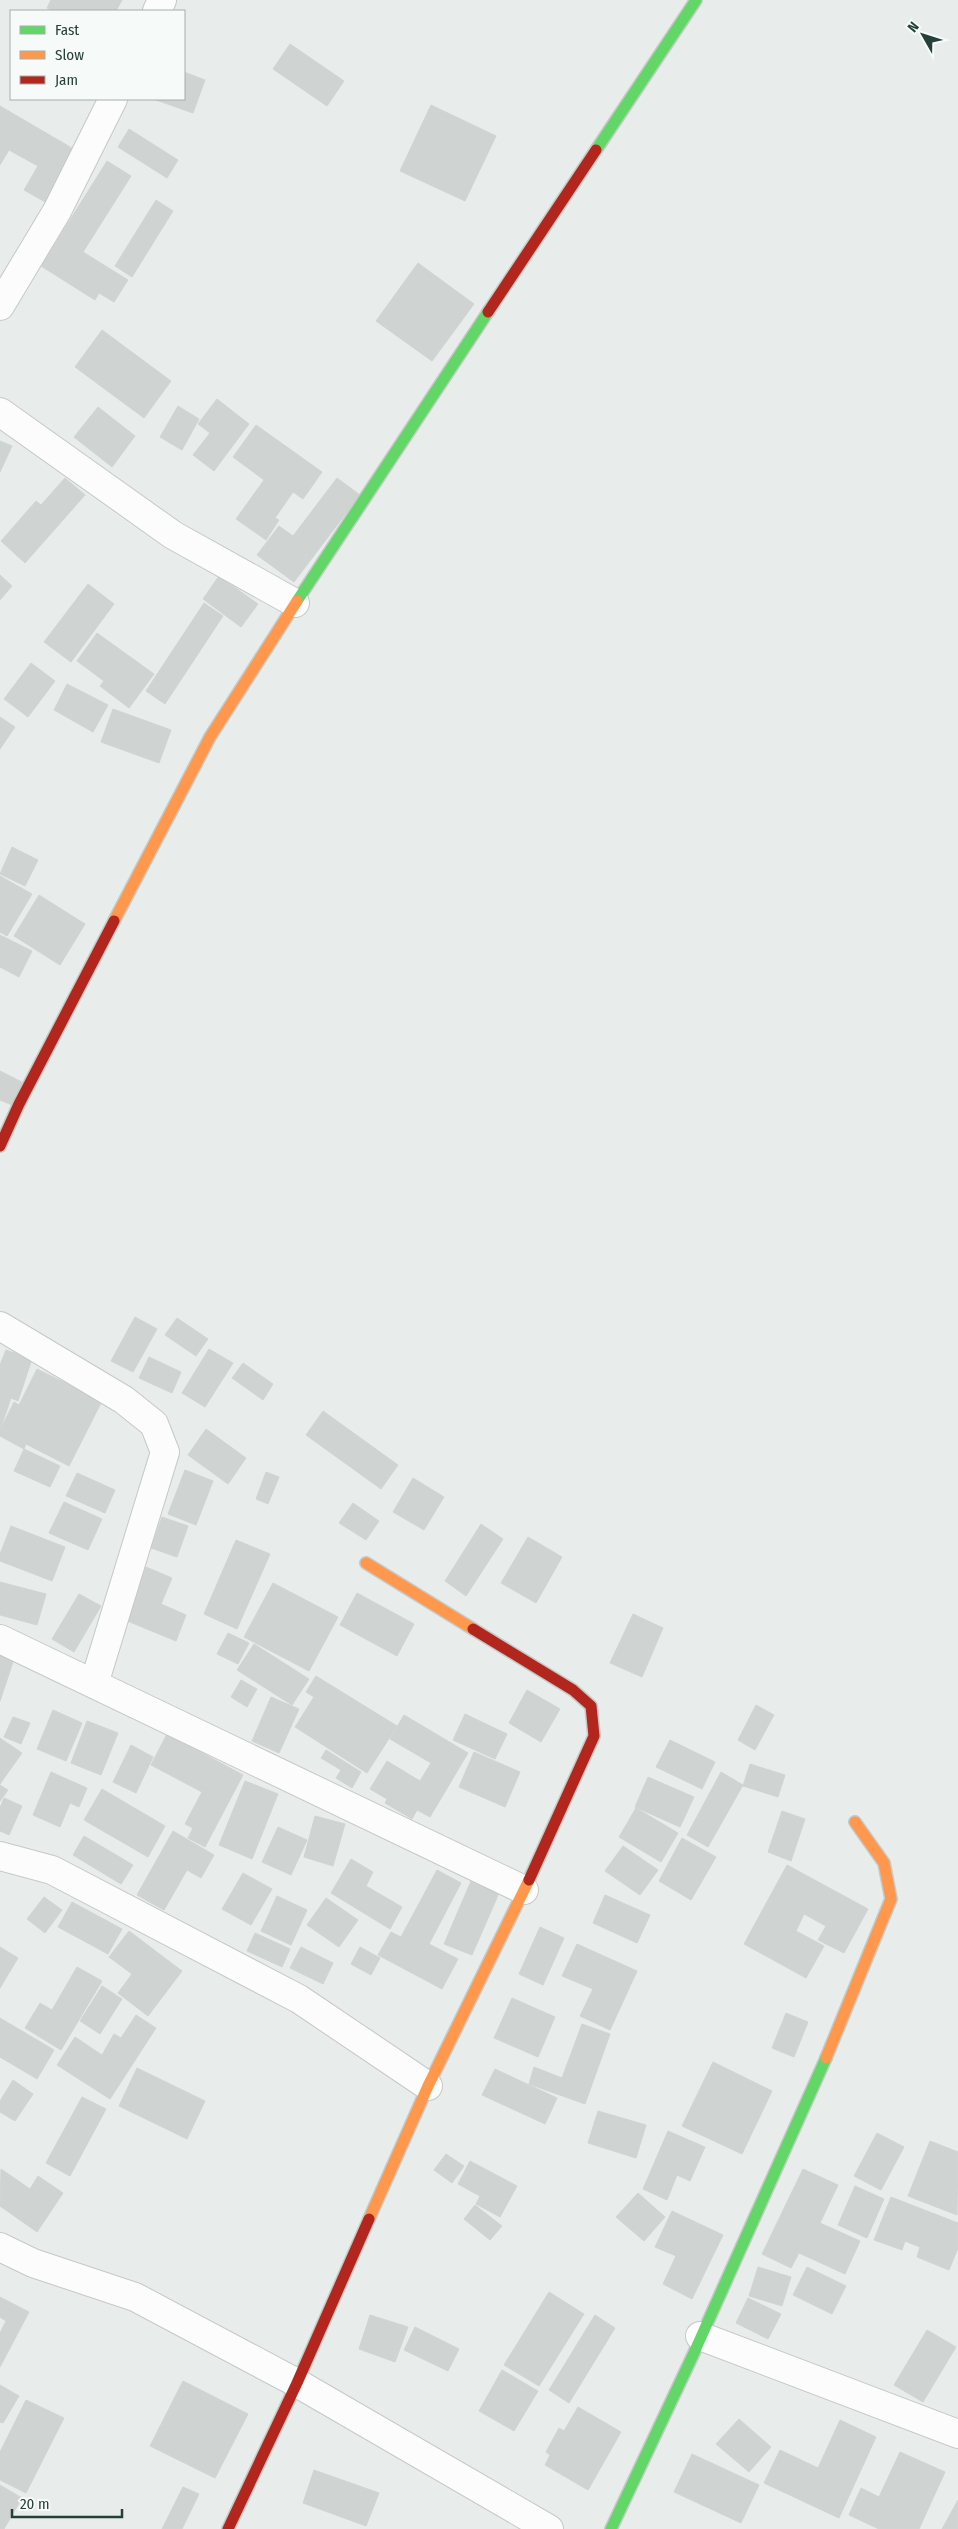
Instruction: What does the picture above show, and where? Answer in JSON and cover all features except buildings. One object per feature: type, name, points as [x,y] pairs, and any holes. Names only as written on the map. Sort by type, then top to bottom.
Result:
[{"type":"street","points":[[0,1146],[210,737],[295,603],[696,0]]},
{"type":"street","points":[[0,306],[9,272],[57,211],[112,100]]},
{"type":"street","points":[[0,412],[173,535],[295,603]]},
{"type":"street","points":[[0,1326],[124,1400],[154,1424],[164,1452],[94,1684]]},
{"type":"street","points":[[228,2529],[297,2383],[428,2086],[524,1890],[594,1736],[591,1706],[573,1690],[366,1563]]},
{"type":"street","points":[[0,1639],[524,1890]]},
{"type":"street","points":[[611,2529],[849,2006],[891,1899],[884,1863],[855,1822]]},
{"type":"street","points":[[0,1856],[52,1870],[299,2000],[428,2086]]},
{"type":"street","points":[[0,2247],[33,2263],[135,2297],[297,2383],[549,2529]]},
{"type":"street","points":[[700,2336],[958,2434]]},
{"type":"traffic: fast","points":[[596,150],[696,0]]},
{"type":"traffic: fast","points":[[297,601],[488,312]]},
{"type":"traffic: fast","points":[[611,2529],[693,2355],[826,2058]]},
{"type":"traffic: slow","points":[[114,921],[210,737],[297,601]]},
{"type":"traffic: slow","points":[[366,1563],[473,1629]]},
{"type":"traffic: slow","points":[[826,2058],[891,1899],[884,1863],[855,1822]]},
{"type":"traffic: slow","points":[[369,2219],[428,2086],[529,1880]]},
{"type":"traffic: jam","points":[[488,312],[596,150]]},
{"type":"traffic: jam","points":[[0,1146],[19,1104],[114,921]]},
{"type":"traffic: jam","points":[[473,1629],[573,1690],[591,1706],[594,1736],[529,1880]]},
{"type":"traffic: jam","points":[[228,2529],[297,2383],[369,2219]]}]
